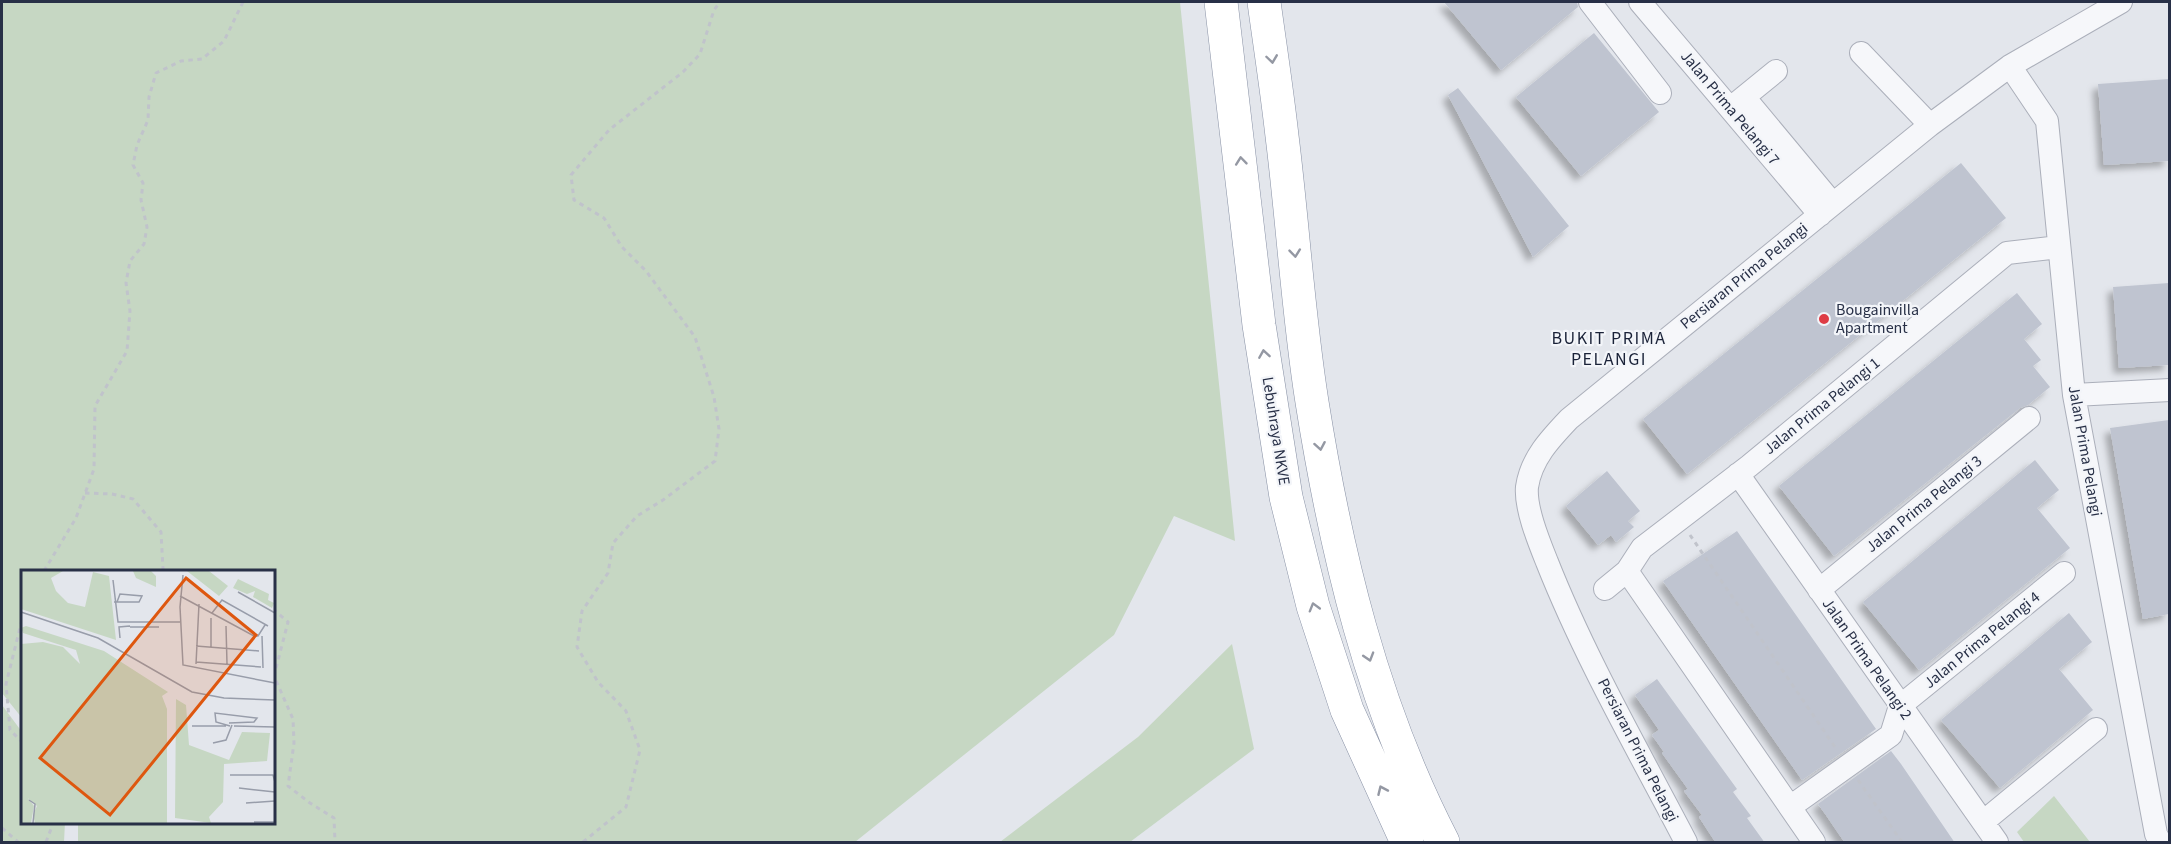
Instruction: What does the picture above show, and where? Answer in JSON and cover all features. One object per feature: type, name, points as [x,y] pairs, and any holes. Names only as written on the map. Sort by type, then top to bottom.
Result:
[{"type":"highway","name":"Lebuhraya NKVE","points":[[1221,2],[1259,325],[1286,497],[1313,606],[1347,710],[1407,843]]},
{"type":"highway","points":[[1264,2],[1282,136],[1312,401],[1349,588],[1387,716],[1423,804],[1443,843]]},
{"type":"street","points":[[1590,2],[1660,93]]},
{"type":"street","name":"Jalan Prima Pelangi 7","points":[[1640,2],[1737,103],[1827,209]]},
{"type":"street","name":"Persiaran Prima Pelangi","points":[[1686,843],[1568,614],[1534,528],[1527,489],[1534,463],[1549,440],[1569,419],[1930,125],[2010,66],[2121,2]]},
{"type":"street","points":[[1861,53],[1930,125]]},
{"type":"street","name":"Jalan Prima Pelangi","points":[[2010,66],[2047,121],[2074,395],[2156,834],[2160,843]]},
{"type":"street","points":[[1737,103],[1776,71]]},
{"type":"street","name":"Jalan Prima Pelangi 1","points":[[1605,589],[1627,571],[1642,548],[1738,474],[2007,252],[2059,247]]},
{"type":"street","points":[[2074,395],[2169,390]]},
{"type":"street","name":"Jalan Prima Pelangi 3","points":[[1819,590],[2029,418]]},
{"type":"street","name":"Jalan Prima Pelangi 2","points":[[1738,474],[1997,843]]},
{"type":"street","points":[[1627,571],[1814,843]]},
{"type":"street","name":"Jalan Prima Pelangi 4","points":[[1900,706],[2064,573]]},
{"type":"street","points":[[1790,807],[1891,735],[1900,706]]},
{"type":"street","points":[[1983,822],[2096,729]]},
{"type":"path","points":[[45,570],[76,518],[94,469],[95,406],[127,351],[130,311],[126,283],[130,261],[144,244],[147,227],[141,200],[143,183],[133,165],[137,145],[148,120],[149,97],[156,73],[181,61],[202,59],[217,47],[224,41],[243,2]]},
{"type":"path","points":[[583,843],[627,807],[640,750],[626,711],[598,682],[577,647],[582,611],[608,573],[613,543],[631,522],[716,461],[719,429],[714,397],[695,337],[646,271],[622,247],[604,218],[574,200],[571,175],[609,130],[683,72],[700,54],[714,10],[720,2]]},
{"type":"path","points":[[85,493],[112,494],[133,499],[161,532],[164,570]]},
{"type":"path","points":[[1679,518],[1902,843]]},
{"type":"path","points":[[274,610],[288,622],[274,676],[293,718],[294,742],[288,786],[309,804],[334,818],[335,843]]},
{"type":"path","points":[[21,624],[6,684],[10,730],[21,741]]},
{"type":"path","points":[[46,843],[51,823]]},
{"type":"path","points":[[2,828],[18,843]]},
{"type":"green space","points":[[2,2],[1180,2],[1235,541],[1174,516],[1114,635],[855,842],[78,842],[78,823],[274,823],[274,570],[21,570],[21,717],[2,693]]},
{"type":"green space","points":[[1232,644],[1254,749],[1130,842],[1000,842],[1138,737]]},
{"type":"green space","points":[[2,705],[21,731],[21,823],[65,823],[64,842],[2,842]]},
{"type":"green space","points":[[2054,796],[2090,842],[2024,842],[2017,832]]},
{"type":"building","points":[[1444,2],[1577,2],[1578,7],[1501,70]]},
{"type":"building","points":[[1594,33],[1659,112],[1581,176],[1516,97]]},
{"type":"building","points":[[2169,79],[2169,161],[2104,165],[2098,84]]},
{"type":"building","points":[[1458,88],[1569,226],[1533,257],[1448,95]]},
{"type":"building","name":"Bougainvilla Apartment","points":[[1961,163],[2006,218],[1687,474],[1643,419]]},
{"type":"building","points":[[2169,283],[2169,365],[2119,368],[2113,287]]},
{"type":"building","points":[[2017,293],[2042,324],[2024,339],[2041,360],[2033,366],[2050,387],[2028,405],[2020,408],[1834,556],[1779,486]]},
{"type":"building","points":[[2169,420],[2169,614],[2143,619],[2110,428]]},
{"type":"building","points":[[2035,460],[2059,490],[2037,508],[2070,548],[1919,670],[1863,602]]},
{"type":"building","points":[[1607,471],[1640,511],[1628,521],[1634,527],[1616,542],[1611,535],[1598,545],[1566,506]]},
{"type":"building","points":[[1737,531],[1876,729],[1802,780],[1663,581]]},
{"type":"building","points":[[2069,613],[2092,642],[2059,669],[2093,710],[2000,788],[1941,720]]},
{"type":"building","points":[[1657,679],[1737,789],[1733,792],[1751,816],[1747,818],[1765,843],[1716,843],[1699,817],[1702,815],[1684,791],[1688,789],[1652,735],[1659,730],[1635,695]]},
{"type":"building","points":[[1891,751],[1955,843],[1845,843],[1818,804]]},
{"type":"place","name":"Bougainvilla Apartment","points":[[1824,319]]},
{"type":"district","name":"BUKIT PRIMA PELANGI","points":[[1609,348]]}]
